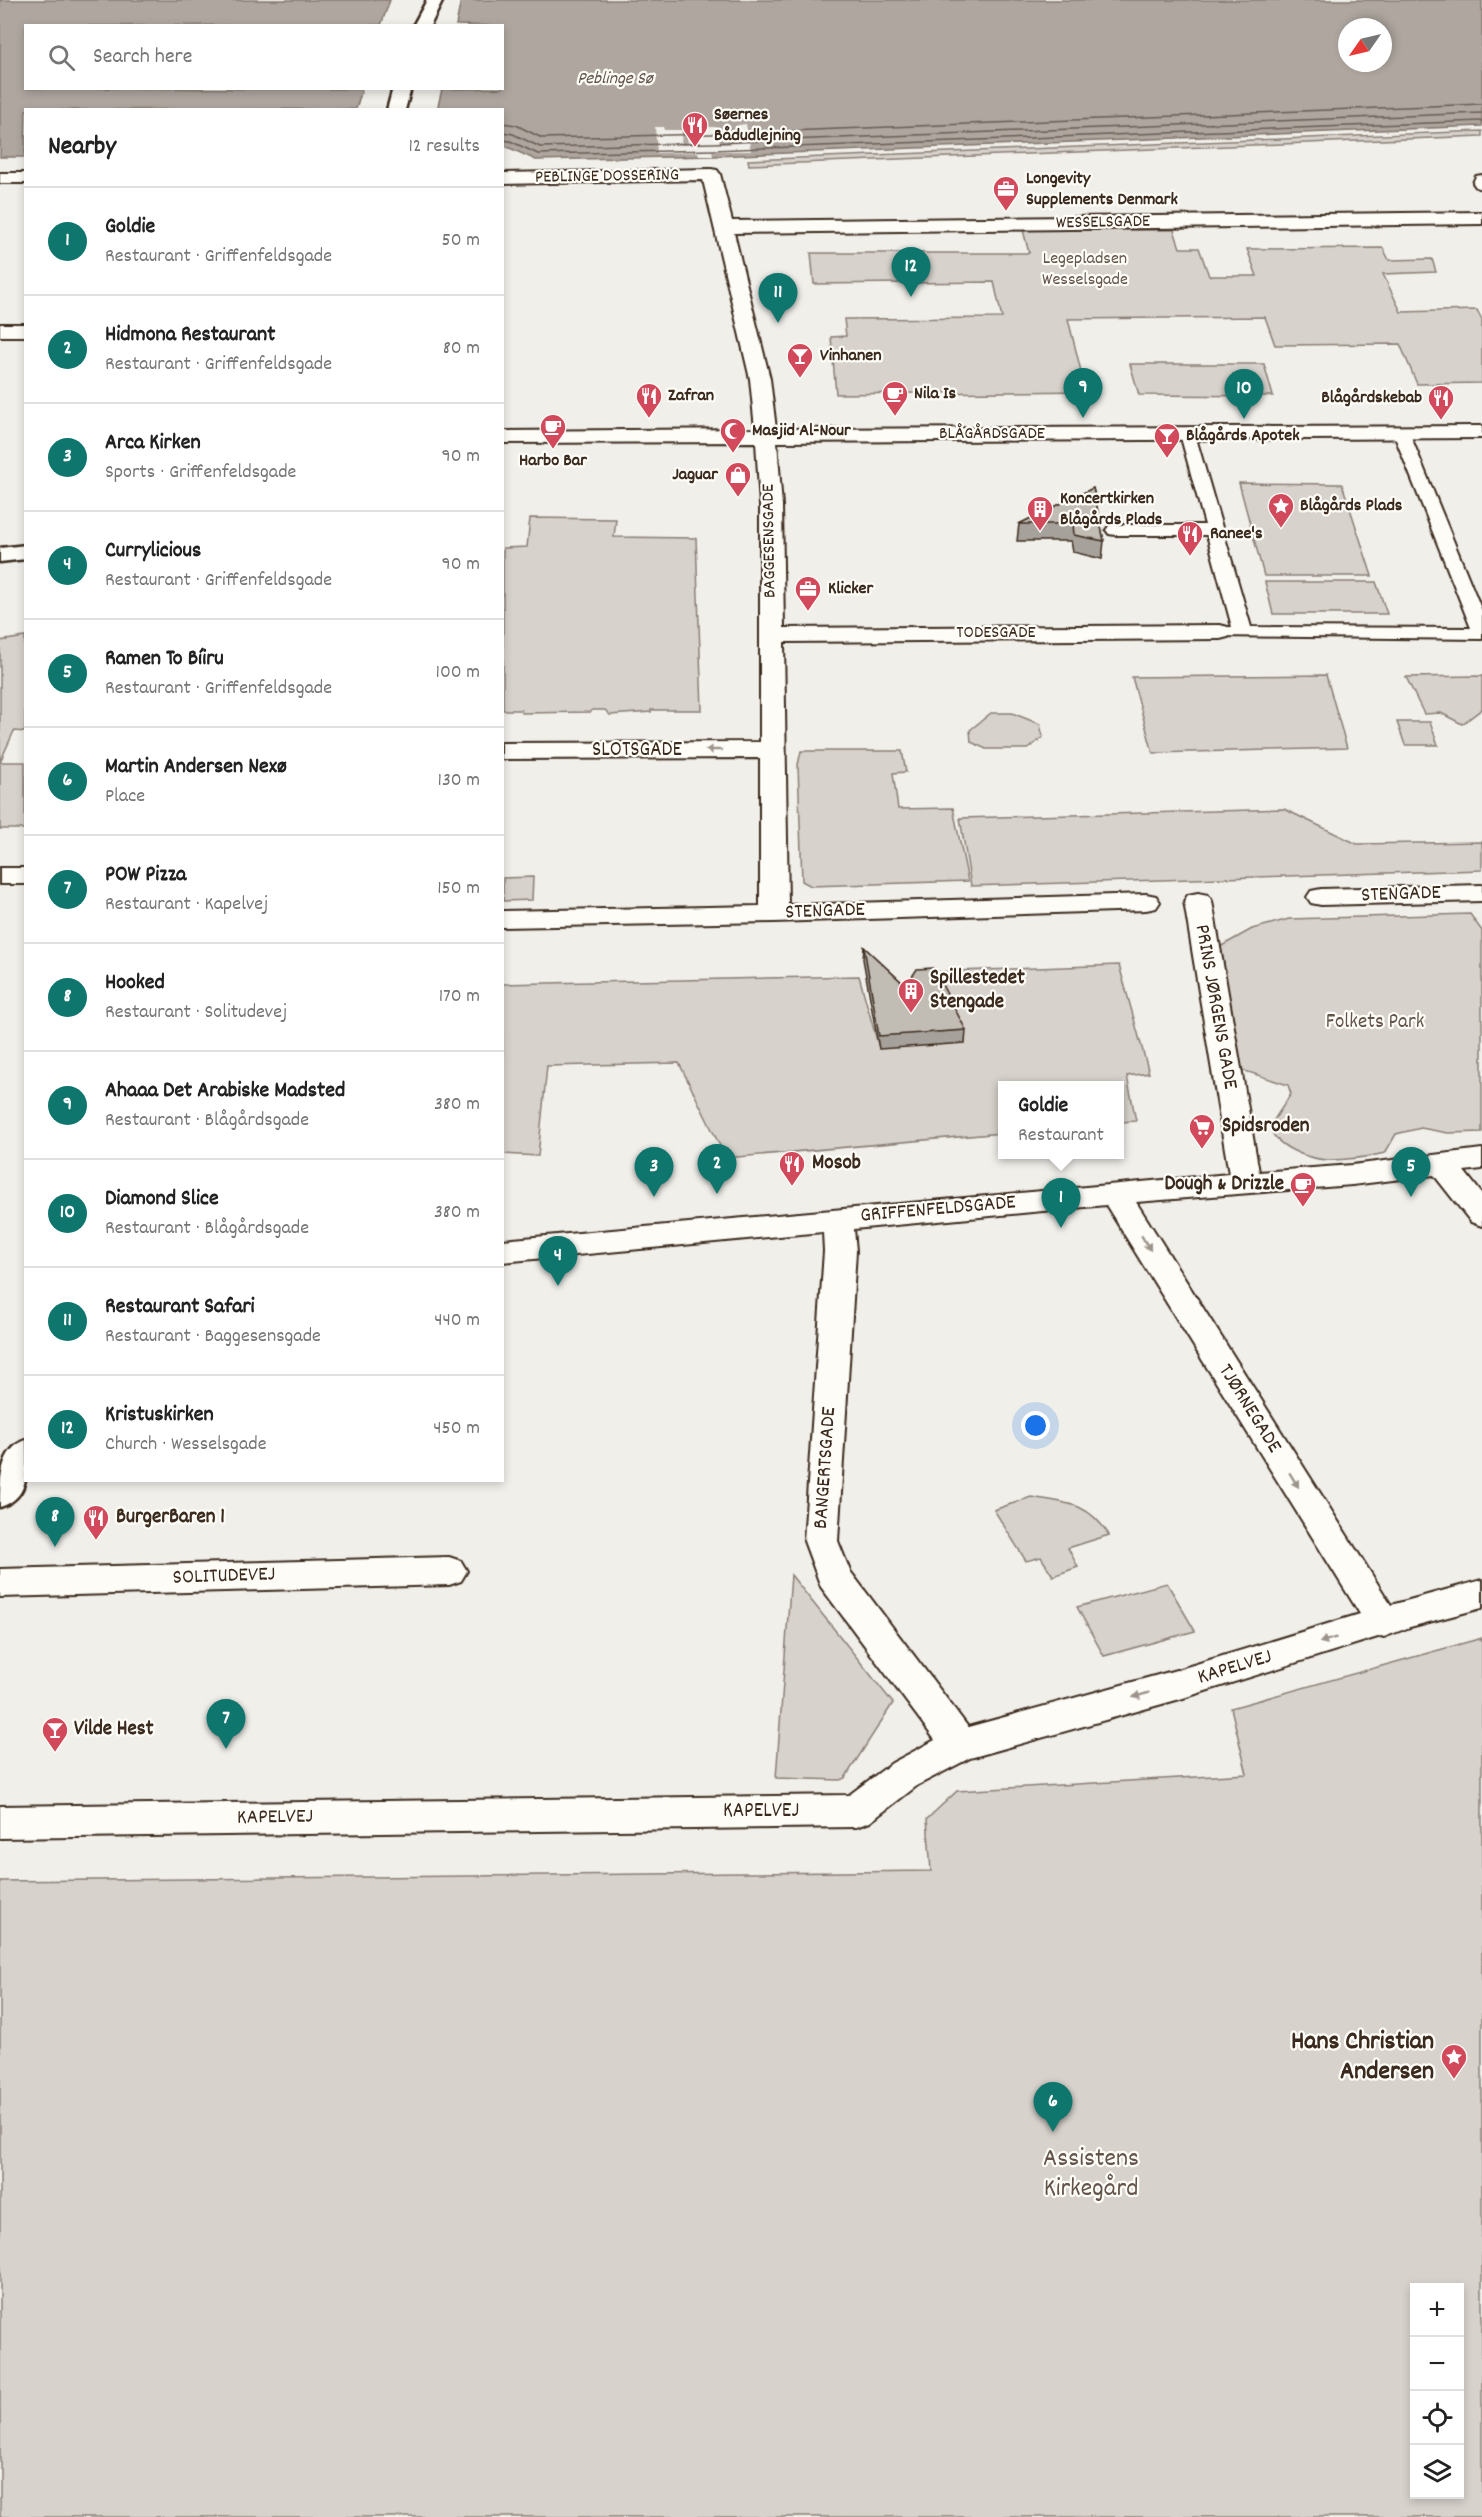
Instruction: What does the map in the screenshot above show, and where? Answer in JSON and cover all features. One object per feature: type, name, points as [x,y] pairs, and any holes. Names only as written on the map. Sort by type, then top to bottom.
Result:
[{"type":"street","points":[[419,24],[420,0]]},
{"type":"street","points":[[420,24],[435,0]]},
{"type":"street","points":[[397,108],[401,90]]},
{"type":"street","name":"PEBLINGE DOSSERING","points":[[504,179],[711,174]]},
{"type":"street","name":"BAGGESENSGADE","points":[[711,174],[760,378],[766,435],[771,506],[774,914]]},
{"type":"street","points":[[0,178],[24,178]]},
{"type":"street","name":"WESSELSGADE","points":[[723,227],[1482,218]]},
{"type":"street","points":[[0,330],[24,330]]},
{"type":"street","points":[[1188,434],[1213,530],[1231,632],[1482,633],[1401,432]]},
{"type":"street","name":"BLÅGÅRDSGADE","points":[[504,437],[1482,432]]},
{"type":"street","points":[[1115,530],[1213,530]]},
{"type":"street","points":[[0,555],[24,552]]},
{"type":"street","name":"TODESGADE","points":[[772,635],[1231,632]]},
{"type":"street","name":"SLOTSGADE","points":[[504,751],[772,750]]},
{"type":"street","points":[[0,876],[24,876]]},
{"type":"street","name":"STENGADE","points":[[1321,897],[1482,893]]},
{"type":"street","name":"PRINS JØRGENS GADE","points":[[1198,901],[1246,1184]]},
{"type":"street","name":"STENGADE","points":[[504,919],[774,914],[1146,902]]},
{"type":"street","name":"GRIFFENFELDSGADE","points":[[504,1251],[1114,1194],[1352,1175],[1482,1159]]},
{"type":"street","points":[[1442,1164],[1482,1215]]},
{"type":"street","name":"TJØRNEGADE","points":[[1114,1194],[1384,1623]]},
{"type":"street","name":"BANGERTSGADE","points":[[838,1219],[840,1251],[821,1541],[834,1577],[960,1745]]},
{"type":"street","points":[[0,1493],[24,1456]]},
{"type":"street","name":"SOLITUDEVEJ","points":[[0,1583],[449,1571]]},
{"type":"street","name":"KAPELVEJ","points":[[0,1822],[856,1811],[905,1774],[960,1745],[1180,1684],[1384,1623],[1410,1613],[1482,1594]]},
{"type":"green space","points":[[1482,131],[1482,136],[749,165],[748,160]]},
{"type":"green space","name":"Legepladsen Wesselsgade","points":[[1023,230],[1174,230],[1180,248],[1199,248],[1209,276],[1257,276],[1247,249],[1383,248],[1389,260],[1432,259],[1436,272],[1383,274],[1401,312],[1477,310],[1482,320],[1482,383],[1417,384],[1400,344],[1275,345],[1265,317],[1068,319],[1086,391],[836,394],[831,337],[846,336],[844,319],[1002,318],[994,282],[814,284],[811,253],[1029,253]]},
{"type":"green space","points":[[1130,364],[1264,364],[1273,396],[1139,395]]},
{"type":"green space","points":[[1239,483],[1342,484],[1372,576],[1264,576]]},
{"type":"green space","points":[[530,518],[616,519],[614,537],[696,538],[702,710],[651,710],[651,712],[610,715],[605,710],[522,713],[521,710],[504,710],[504,548],[527,547]]},
{"type":"green space","points":[[1265,582],[1376,582],[1387,614],[1273,614]]},
{"type":"green space","points":[[24,637],[24,732],[14,731],[0,762],[0,641]]},
{"type":"green space","points":[[1326,675],[1347,748],[1153,753],[1132,677]]},
{"type":"green space","points":[[1482,676],[1482,709],[1462,724],[1441,713],[1424,714],[1406,677]]},
{"type":"green space","points":[[991,713],[1012,713],[1040,724],[1043,737],[1028,749],[986,749],[971,742],[970,730]]},
{"type":"green space","points":[[1397,722],[1430,722],[1438,745],[1405,745]]},
{"type":"green space","points":[[801,751],[902,751],[906,772],[893,773],[898,809],[953,808],[968,881],[811,886],[802,881],[798,765]]},
{"type":"green space","points":[[0,762],[24,762],[24,829],[0,829]]},
{"type":"green space","points":[[1284,809],[1357,844],[1482,842],[1482,870],[971,886],[960,818]]},
{"type":"green space","points":[[533,877],[532,900],[504,901],[504,878]]},
{"type":"green space","name":"Folkets Park","points":[[1470,914],[1482,931],[1482,1132],[1448,1133],[1421,1128],[1396,1134],[1385,1153],[1328,1160],[1311,1157],[1285,1146],[1278,1140],[1270,1126],[1291,1094],[1288,1085],[1239,1069],[1218,948],[1252,929],[1289,919]]},
{"type":"green space","points":[[1119,965],[1149,1073],[1127,1076],[1136,1121],[1124,1122],[1124,1081],[998,1081],[998,1133],[726,1158],[679,1063],[547,1066],[538,1156],[504,1154],[504,984],[859,976],[879,1048],[930,972]]},
{"type":"green space","points":[[1031,1497],[1066,1503],[1085,1510],[1101,1524],[1109,1535],[1068,1548],[1078,1567],[1053,1576],[1041,1557],[1026,1561],[994,1510]]},
{"type":"green space","points":[[791,1575],[893,1703],[845,1778],[840,1780],[776,1778]]},
{"type":"green space","points":[[1167,1583],[1195,1631],[1104,1656],[1077,1607]]},
{"type":"green space","name":"Assistens Kirkegård","points":[[1482,1638],[1482,2517],[0,2517],[0,1881],[931,1871],[927,1819],[957,1791],[1247,1774],[1231,1708]]},
{"type":"water","points":[[0,0],[390,0],[381,24],[24,24],[24,90],[362,90],[356,108],[24,108],[24,157],[0,157]]},
{"type":"water","name":"Peblinge Sø","points":[[461,0],[1482,0],[1482,126],[713,156],[536,160],[504,145],[504,108],[437,108],[442,90],[504,90],[504,24],[456,24]]},
{"type":"pier","points":[[746,124],[751,151],[712,151],[713,156],[699,156],[698,152],[657,153],[655,127],[663,127],[664,130],[682,130],[681,145],[688,145],[686,127],[717,127],[720,144],[741,143],[738,125]]},
{"type":"building","points":[[1093,488],[1104,541],[1074,535],[1073,524],[1019,524]]},
{"type":"building","name":"Spillestedet Stengade","points":[[864,947],[906,986],[917,969],[933,968],[966,1030],[879,1036]]},
{"type":"place","name":"Søernes Bådudlejning","points":[[695,148]]},
{"type":"place","name":"Longevity Supplements Denmark","points":[[1006,212]]},
{"type":"place","name":"Kristuskirken","points":[[911,297]]},
{"type":"place","name":"Restaurant Safari","points":[[778,323]]},
{"type":"place","name":"Vinhanen","points":[[800,379]]},
{"type":"place","name":"Nila Is","points":[[895,417]]},
{"type":"place","name":"Ahaaa Det Arabiske Madsted","points":[[1083,418]]},
{"type":"place","name":"Zafran","points":[[649,419]]},
{"type":"place","name":"Diamond Slice","points":[[1244,419]]},
{"type":"place","name":"Blågårdskebab","points":[[1441,421]]},
{"type":"place","name":"Harbo Bar","points":[[553,450]]},
{"type":"place","name":"Masjid Al-Nour","points":[[733,454]]},
{"type":"place","name":"Blågårds Apotek","points":[[1167,459]]},
{"type":"place","name":"Jaguar","points":[[738,498]]},
{"type":"place","name":"Blågårds Plads","points":[[1281,529]]},
{"type":"place","name":"Koncertkirken Blågårds Plads","points":[[1040,532]]},
{"type":"place","name":"Ranee's","points":[[1190,557]]},
{"type":"place","name":"Klicker","points":[[808,612]]},
{"type":"place","name":"Spillestedet Stengade","points":[[911,1014]]},
{"type":"place","name":"Spidsroden","points":[[1202,1150]]},
{"type":"place","name":"Mosob","points":[[792,1187]]},
{"type":"place","name":"Hidmona Restaurant","points":[[717,1194]]},
{"type":"place","name":"Arca Kirken","points":[[654,1197]]},
{"type":"place","name":"Ramen To Bíiru","points":[[1411,1197]]},
{"type":"place","name":"Dough & Drizzle","points":[[1303,1208]]},
{"type":"place","name":"Goldie","points":[[1061,1228]]},
{"type":"place","name":"Currylicious","points":[[558,1286]]},
{"type":"place","name":"BurgerBaren 1","points":[[96,1541]]},
{"type":"place","name":"Hooked","points":[[55,1547]]},
{"type":"place","name":"POW Pizza","points":[[226,1749]]},
{"type":"place","name":"Vilde Hest","points":[[55,1753]]},
{"type":"place","name":"Hans Christian Andersen","points":[[1454,2080]]},
{"type":"place","name":"Martin Andersen Nexø","points":[[1053,2132]]}]
